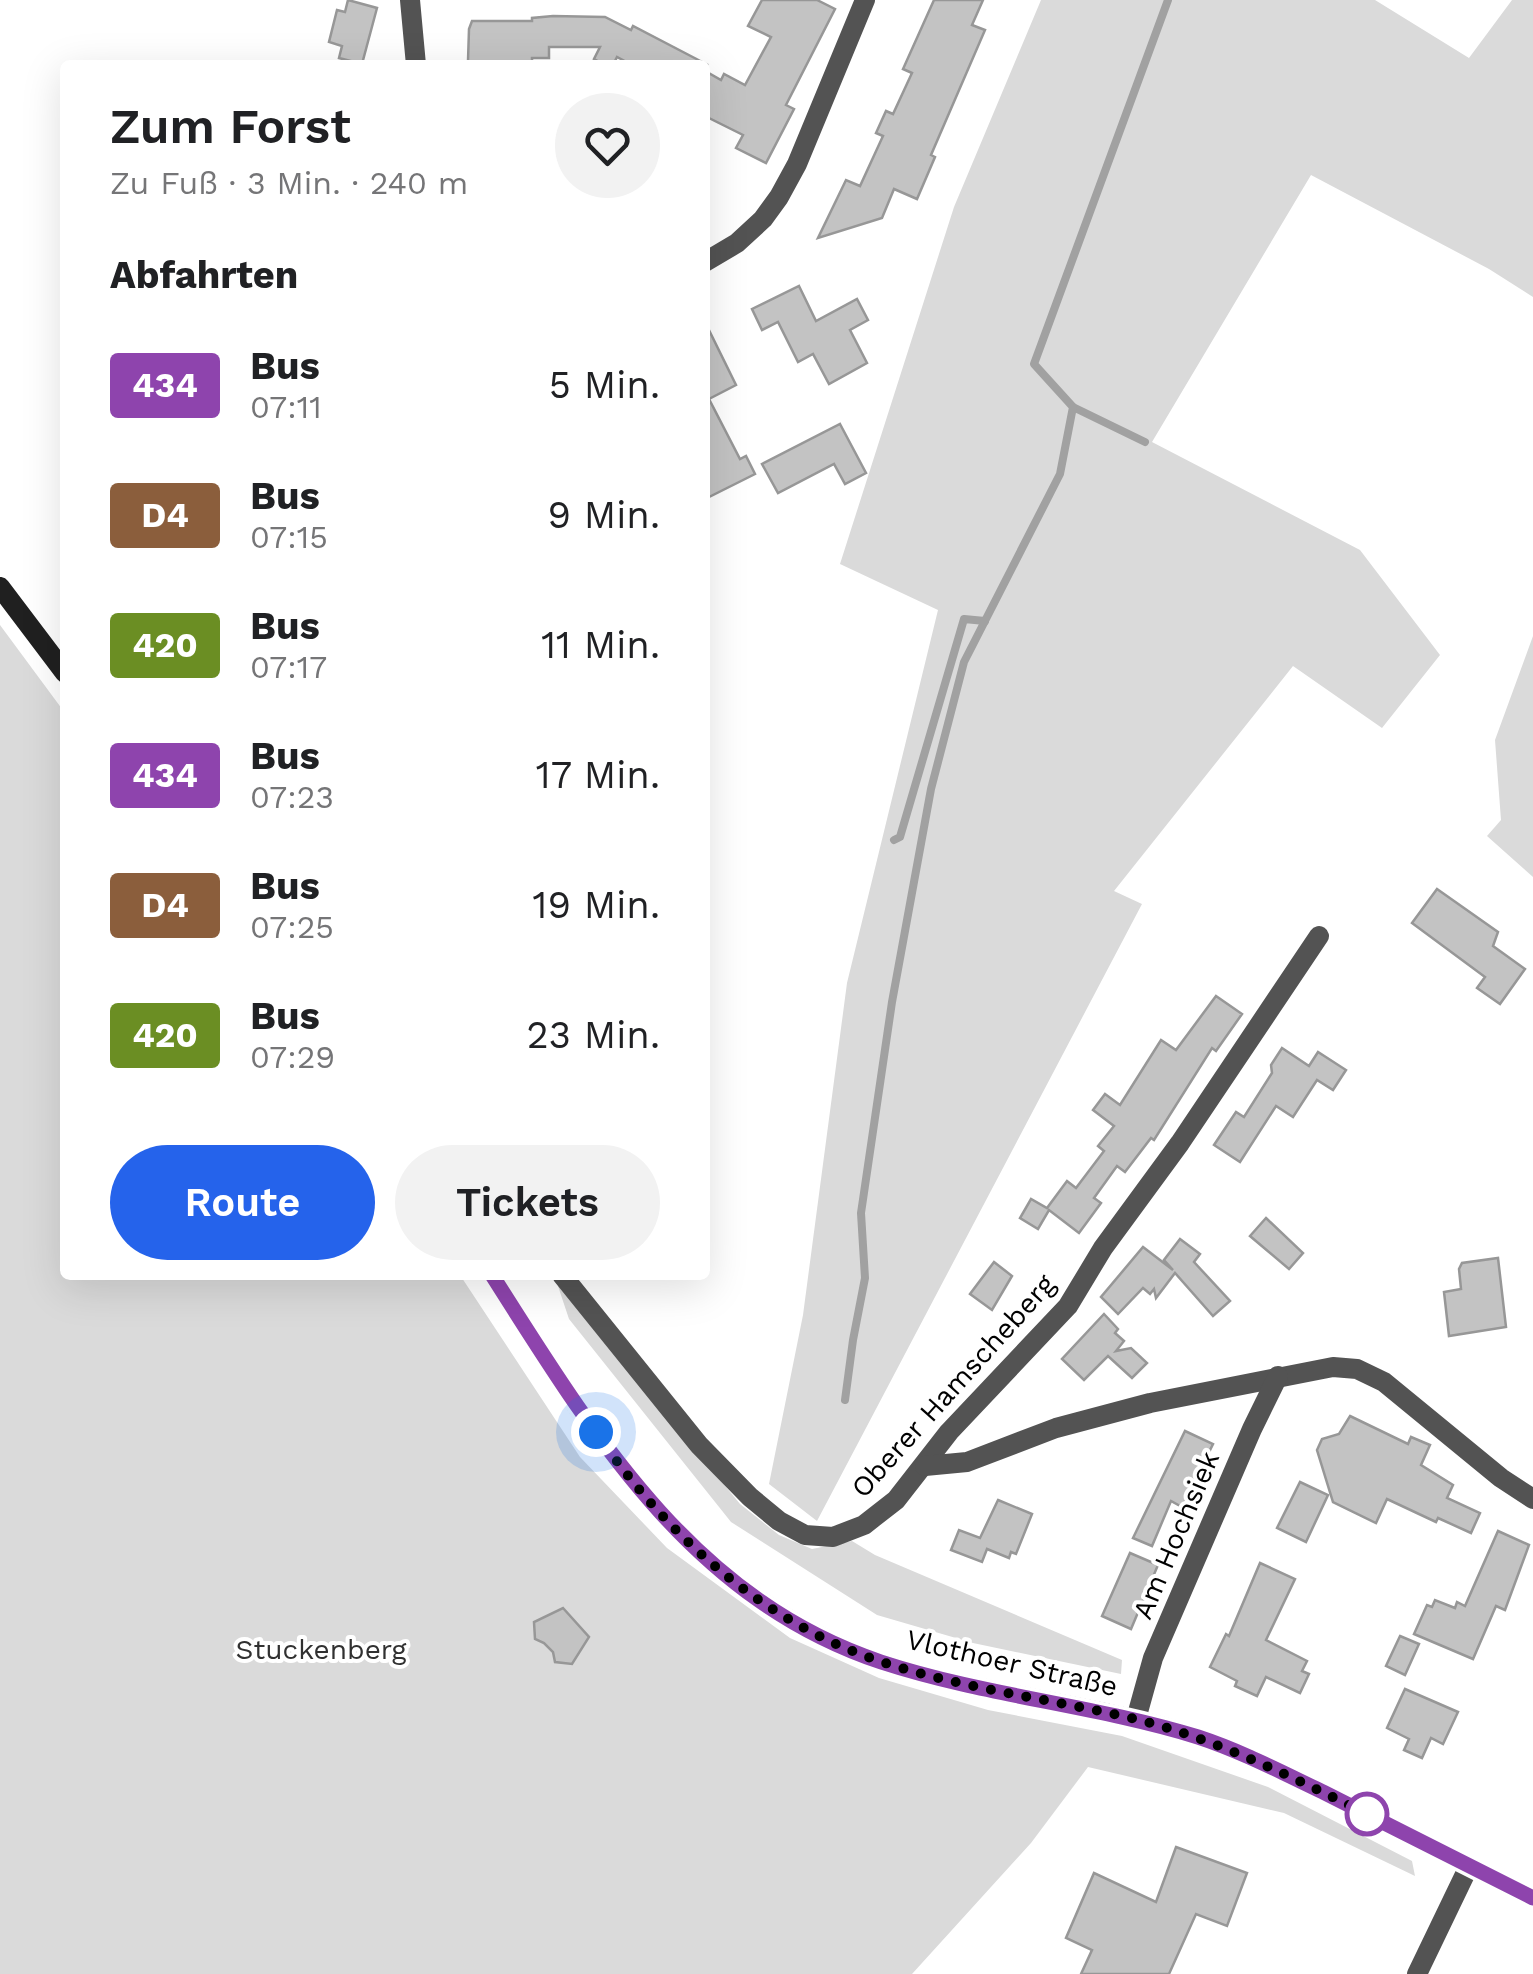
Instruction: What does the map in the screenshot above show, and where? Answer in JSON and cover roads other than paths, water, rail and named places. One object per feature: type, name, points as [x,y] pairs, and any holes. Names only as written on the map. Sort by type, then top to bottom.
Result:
[{"type":"main road","points":[[0,587],[60,666]]},
{"type":"main road","name":"Vlothoer Straße","points":[[495,1280],[585,1417],[644,1496],[707,1561],[816,1633],[880,1661],[978,1688],[1136,1719],[1202,1739],[1288,1775],[1533,1898]]},
{"type":"street","points":[[410,0],[416,60]]},
{"type":"street","points":[[710,259],[763,219],[778,198],[797,164],[866,0]]},
{"type":"street","name":"Oberer Hamscheberg","points":[[566,1280],[698,1445],[750,1498],[778,1521],[806,1535],[833,1537],[864,1525],[896,1500],[949,1432],[1068,1306],[1102,1248],[1180,1142],[1319,936]]},
{"type":"street","points":[[925,1466],[967,1462],[1056,1428],[1150,1403],[1333,1367],[1357,1369],[1384,1382],[1501,1478],[1533,1499]]},
{"type":"street","name":"Am Hochsiek","points":[[1136,1719],[1153,1658],[1278,1376]]},
{"type":"street","points":[[1417,1974],[1470,1866]]},
{"type":"waterway","points":[[845,1400],[865,1278],[861,1213],[892,1002],[931,789],[964,662],[1060,474],[1073,407],[1034,364],[1168,0]]},
{"type":"waterway","points":[[1073,407],[1145,442]]},
{"type":"waterway","points":[[894,840],[900,837],[964,619],[985,621]]},
{"type":"park label","name":"Stuckenberg","points":[[321,1649]]}]
